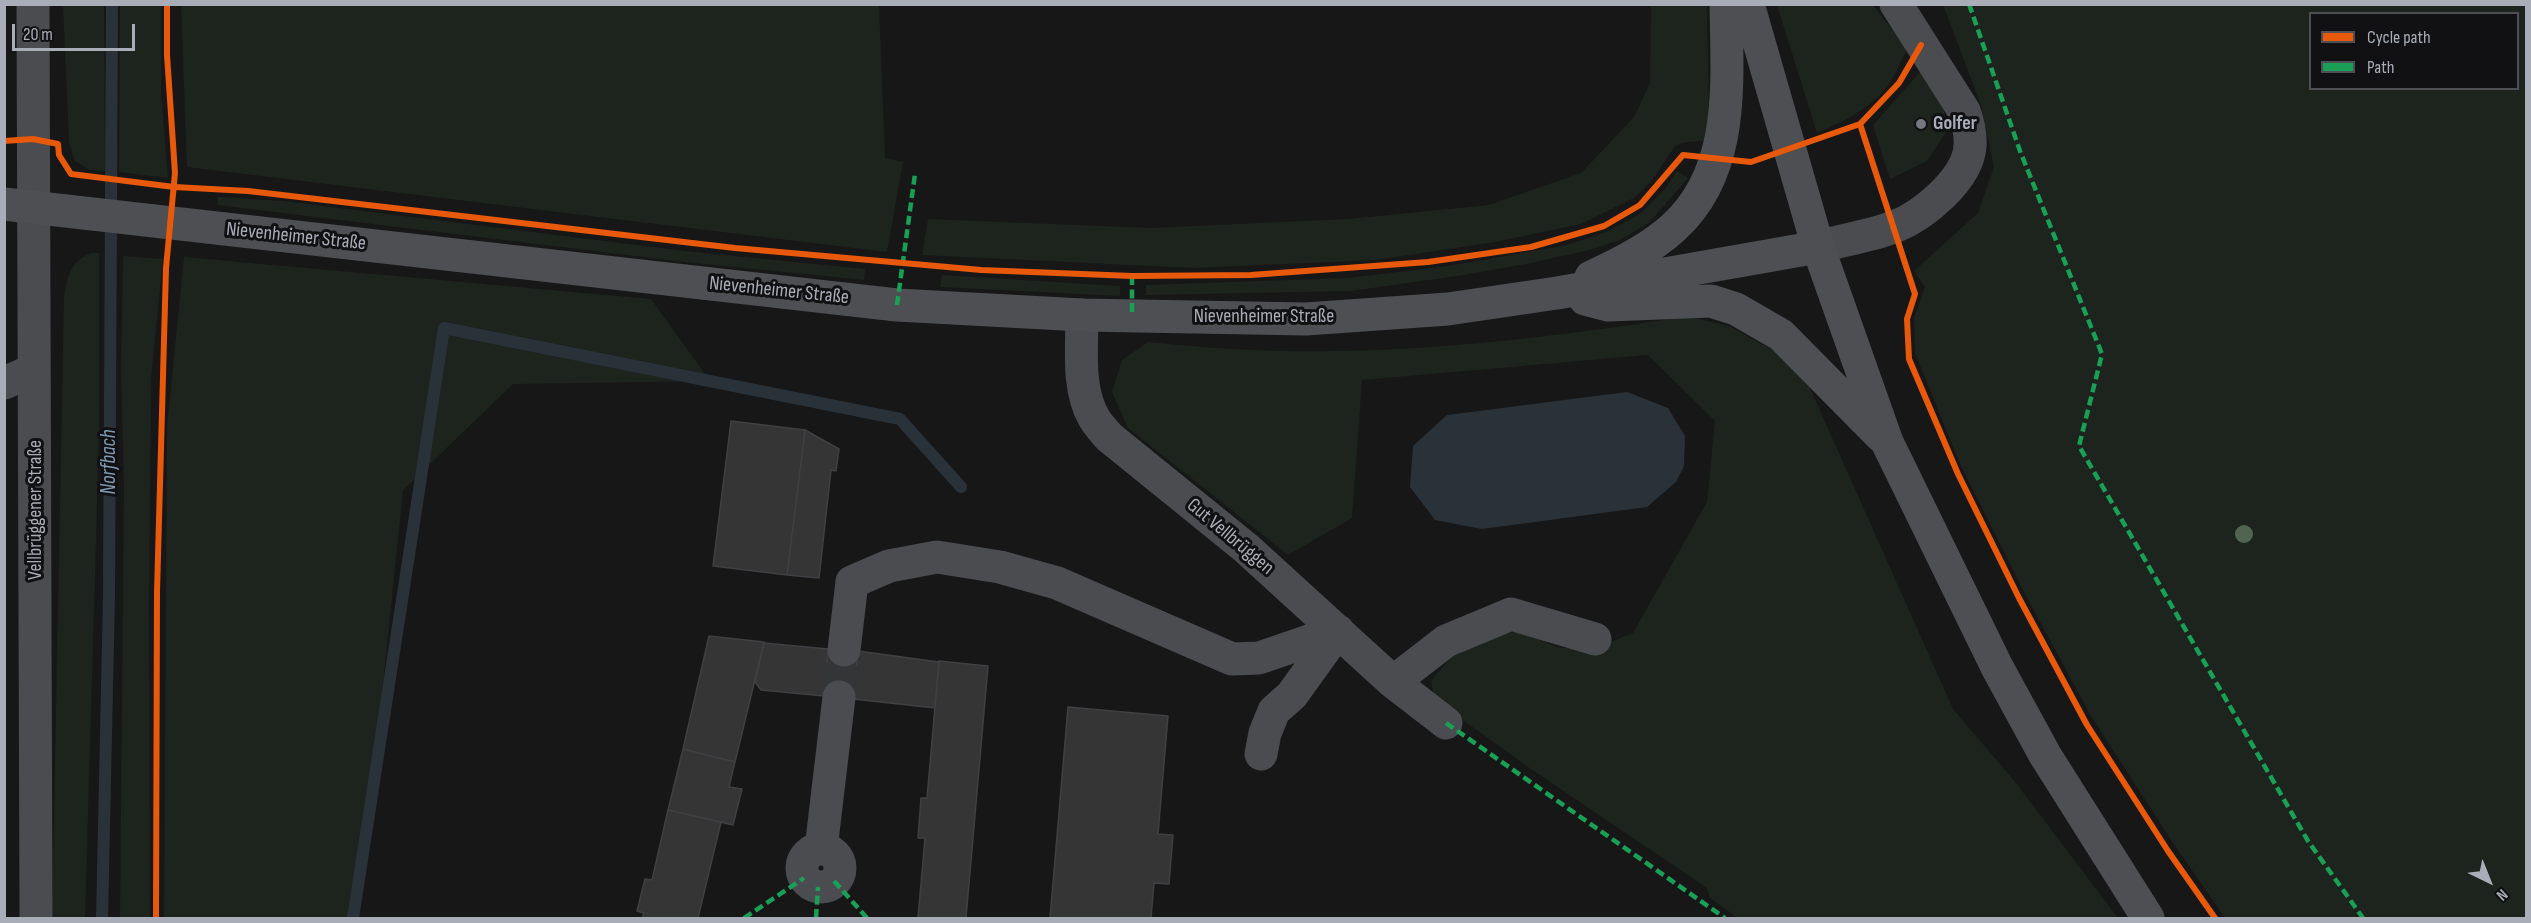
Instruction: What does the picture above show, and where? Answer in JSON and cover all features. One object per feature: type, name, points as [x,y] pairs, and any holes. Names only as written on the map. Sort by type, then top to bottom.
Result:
[{"type":"main road","points":[[1557,293],[1614,266],[1657,241],[1675,226],[1705,186],[1718,160],[1723,136],[1726,4]]},
{"type":"main road","points":[[1748,4],[1818,247],[1887,442],[1997,667],[2045,755],[2148,918]]},
{"type":"main road","name":"Nievenheimer Straße","points":[[19,206],[897,304],[1082,315],[1306,319],[1448,309],[1557,293],[1818,247]]},
{"type":"main road","points":[[1557,293],[1608,305],[1711,301],[1736,309],[1781,335],[1887,442]]},
{"type":"street","name":"Vellbrüggener Straße","points":[[33,4],[19,94],[19,206],[34,370],[36,918]]},
{"type":"street","points":[[1818,247],[1895,227],[1927,208],[1941,196],[1965,165],[1970,149],[1970,129],[1964,111],[1896,4]]},
{"type":"street","name":"Gut Vellbrüggen","points":[[1082,315],[1082,365],[1087,400],[1095,419],[1109,437],[1246,548],[1393,682],[1446,723]]},
{"type":"street","points":[[4,383],[34,370]]},
{"type":"street","points":[[843,650],[852,582],[888,566],[938,557],[1000,567],[1057,582],[1232,659],[1259,658],[1338,631]]},
{"type":"street","points":[[1393,682],[1446,641],[1511,614],[1595,639]]},
{"type":"street","points":[[1261,754],[1264,732],[1274,711],[1292,695],[1338,631]]},
{"type":"street","points":[[821,849],[839,697]]},
{"type":"shaded area","points":[[63,5],[104,5],[105,171],[90,170],[75,161],[69,142]]},
{"type":"shaded area","points":[[120,5],[161,5],[161,92],[168,178],[119,172]]},
{"type":"shaded area","points":[[181,5],[879,5],[885,158],[903,162],[887,252],[187,167]]},
{"type":"shaded area","points":[[1651,5],[1707,5],[1709,118],[1703,141],[1686,142],[1675,146],[1651,182],[1634,198],[1581,224],[1495,242],[1376,260],[1194,268],[922,255],[928,219],[1151,228],[1348,219],[1489,205],[1581,173],[1634,117],[1650,83]]},
{"type":"shaded area","points":[[1777,5],[1873,5],[1907,49],[1893,78],[1880,95],[1855,114],[1817,133]]},
{"type":"shaded area","points":[[1943,5],[2526,5],[2526,918],[2225,918],[2173,843],[2091,716],[2025,594],[1960,464],[1915,353],[1914,318],[1925,287],[1914,271],[1978,213],[1994,167],[1981,105]]},
{"type":"shaded area","points":[[1921,71],[1943,100],[1946,132],[1927,161],[1890,179],[1873,125]]},
{"type":"shaded area","points":[[1677,171],[1688,178],[1650,222],[1620,240],[1590,250],[1457,276],[1351,291],[1146,295],[1146,285],[1348,278],[1448,266],[1567,245],[1609,231],[1641,213],[1665,189]]},
{"type":"shaded area","points":[[218,197],[283,201],[685,251],[865,269],[864,280],[684,262],[217,205]]},
{"type":"shaded area","points":[[91,253],[99,253],[99,434],[85,918],[52,918],[64,297],[71,270],[78,261]]},
{"type":"shaded area","points":[[123,256],[163,259],[151,379],[150,918],[120,918],[124,485],[121,370]]},
{"type":"shaded area","points":[[184,257],[651,299],[710,381],[513,384],[403,490],[359,918],[164,918],[167,427]]},
{"type":"shaded area","points":[[942,275],[1120,286],[1120,296],[940,287]]},
{"type":"shaded area","points":[[1688,316],[1731,327],[1776,352],[1809,386],[1953,709],[2016,783],[2118,918],[1738,918],[1710,898],[1707,888],[1531,769],[1435,700],[1431,681],[1464,642],[1519,631],[1557,647],[1588,651],[1633,633],[1707,502],[1715,421],[1648,355],[1362,380],[1352,518],[1288,555],[1128,428],[1112,392],[1122,360],[1148,342],[1253,350],[1417,348],[1580,332]]},
{"type":"shaded area","points":[[1627,392],[1668,408],[1685,436],[1684,466],[1676,482],[1647,507],[1482,529],[1435,520],[1410,487],[1413,446],[1447,415]]},
{"type":"building","points":[[731,421],[805,430],[787,575],[713,566]]},
{"type":"building","points":[[805,430],[839,449],[836,471],[831,470],[819,578],[787,575]]},
{"type":"building","points":[[709,636],[764,642],[735,762],[683,749]]},
{"type":"building","points":[[764,643],[828,649],[824,696],[761,690],[755,682]]},
{"type":"building","points":[[828,649],[858,651],[853,699],[824,696]]},
{"type":"building","points":[[858,651],[939,662],[935,708],[853,699]]},
{"type":"building","points":[[939,661],[988,666],[966,918],[918,918],[925,838],[918,838],[921,798],[927,798]]},
{"type":"building","points":[[1068,707],[1168,716],[1158,834],[1173,835],[1169,884],[1154,883],[1151,918],[1050,918]]},
{"type":"building","points":[[683,749],[735,762],[729,787],[742,789],[733,825],[668,810]]},
{"type":"building","points":[[668,810],[721,822],[698,918],[642,918],[644,913],[637,911],[645,879],[652,880]]},
{"type":"waterway","name":"Norfbach","points":[[102,918],[109,596],[112,4]]},
{"type":"waterway","points":[[353,918],[444,328],[900,419],[961,487]]},
{"type":"tunnel","points":[[839,697],[844,650]]},
{"type":"marked path","points":[[1969,4],[2020,151],[2102,354],[2079,446],[2308,841],[2363,918]]},
{"type":"marked path","points":[[897,305],[915,174]]},
{"type":"marked path","points":[[1132,276],[1132,316]]},
{"type":"marked path","points":[[1446,723],[1725,918]]},
{"type":"marked path","points":[[744,918],[804,878]]},
{"type":"marked path","points":[[834,881],[867,918]]},
{"type":"marked path","points":[[816,918],[818,887]]},
{"type":"cycle path","points":[[156,918],[157,592],[166,268],[175,173],[167,55],[167,4]]},
{"type":"cycle path","points":[[4,141],[33,139],[58,144],[59,155],[71,174],[174,187],[248,191],[735,248],[981,270],[1132,276],[1251,275],[1428,262],[1531,247],[1604,226],[1640,205],[1683,155],[1751,162],[1860,124],[1899,83],[1921,45]]},
{"type":"cycle path","points":[[1860,124],[1915,294],[1907,319],[1909,359],[1958,474],[2019,598],[2087,725],[2168,851],[2215,918]]},
{"type":"place","name":"Golfer","points":[[1921,124]]}]
